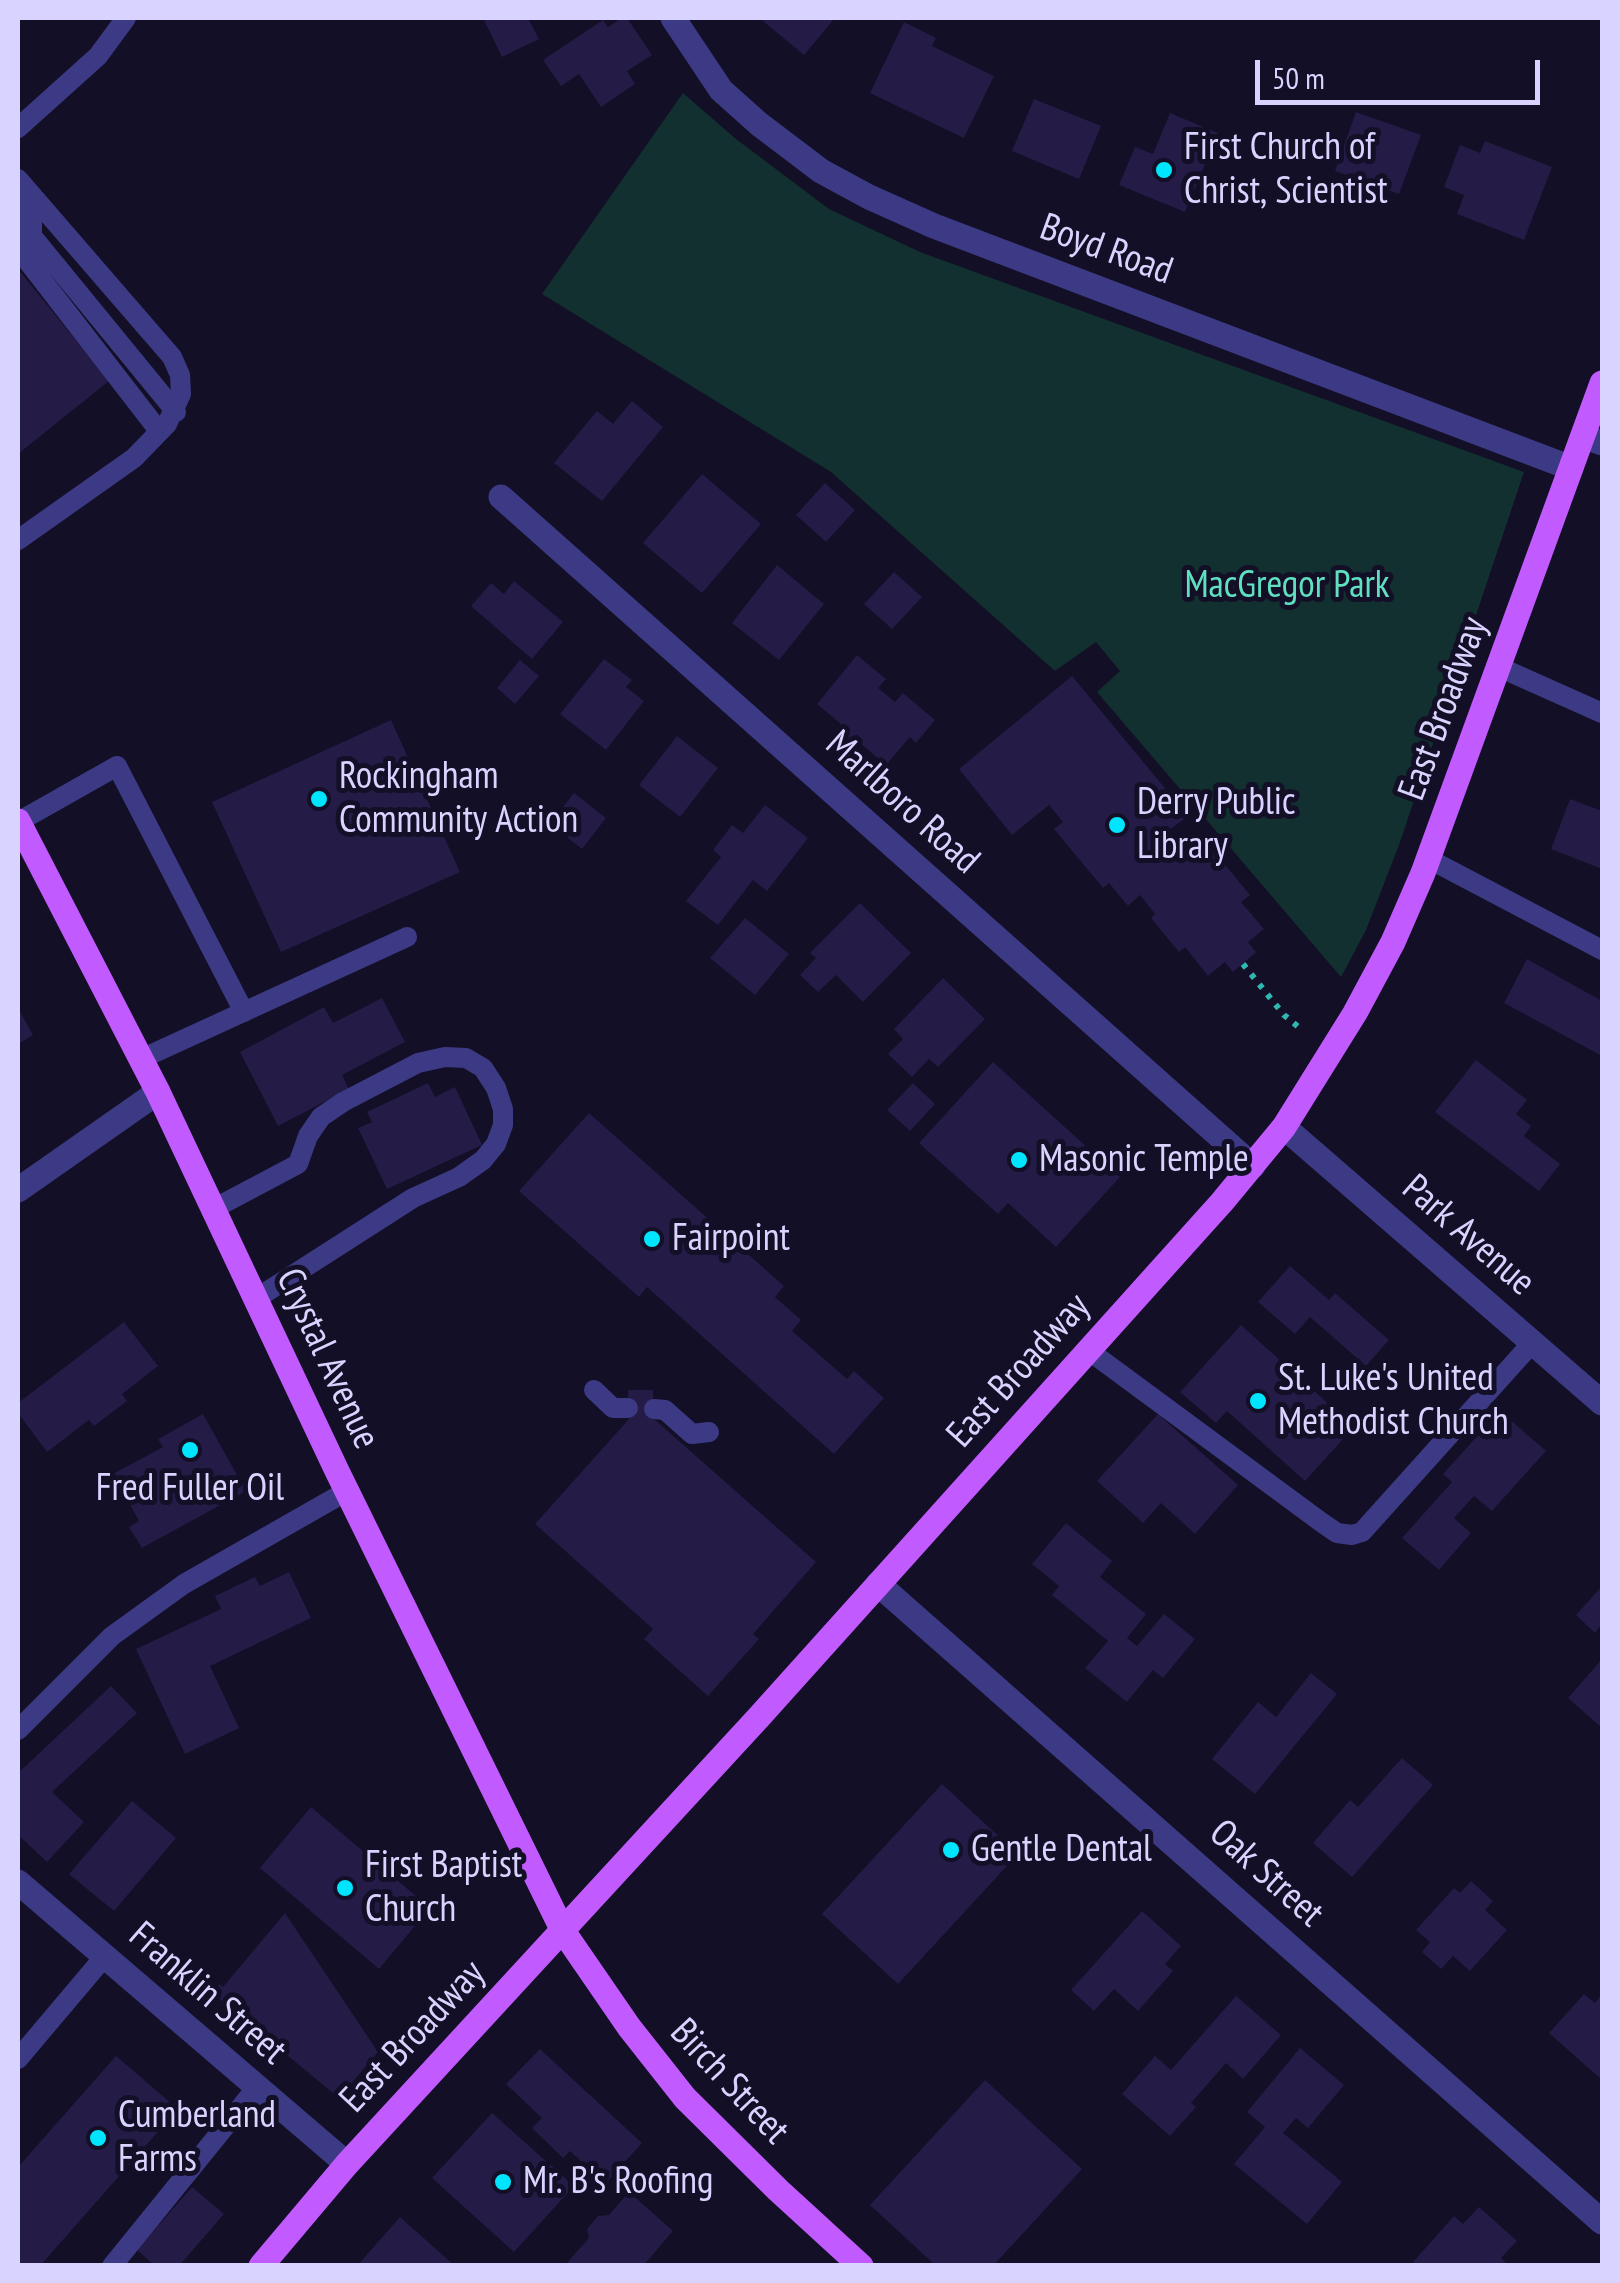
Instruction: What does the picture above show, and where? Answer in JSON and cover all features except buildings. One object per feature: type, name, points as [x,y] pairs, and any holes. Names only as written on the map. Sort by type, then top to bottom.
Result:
[{"type":"main road","name":"East Broadway","points":[[261,2266],[347,2164],[878,1584],[1284,1127],[1355,1013],[1393,942],[1429,858],[1572,468],[1593,440],[1602,383]]},
{"type":"main road","name":"Crystal Avenue","points":[[18,822],[158,1092],[563,1930]]},
{"type":"main road","name":"Birch Street","points":[[563,1930],[629,2027],[686,2098],[861,2266]]},
{"type":"street","name":"Boyd Road","points":[[673,18],[721,90],[821,170],[869,198],[1572,468]]},
{"type":"street","name":"Marlboro Road","points":[[501,497],[1253,1166]]},
{"type":"street","points":[[18,1190],[158,1092]]},
{"type":"street","name":"Park Avenue","points":[[1284,1127],[1602,1403]]},
{"type":"street","name":"Oak Street","points":[[878,1584],[1602,2222]]},
{"type":"street","name":"Franklin Street","points":[[18,1882],[347,2164]]},
{"type":"lane","points":[[18,128],[98,56],[126,18]]},
{"type":"lane","points":[[23,185],[32,236],[176,412]]},
{"type":"lane","points":[[18,540],[134,458],[176,412],[181,394],[180,375],[172,357],[23,185]]},
{"type":"lane","points":[[23,185],[19,250],[160,432]]},
{"type":"lane","points":[[1499,668],[1602,713]]},
{"type":"lane","points":[[18,822],[117,766],[244,1012]]},
{"type":"lane","points":[[1429,858],[1602,950]]},
{"type":"lane","points":[[141,1059],[408,936]]},
{"type":"lane","points":[[214,1208],[298,1164],[308,1136],[321,1118],[343,1102],[418,1063],[445,1057],[466,1058],[483,1068],[496,1088],[504,1126],[483,1160],[413,1198],[256,1298]]},
{"type":"lane","points":[[1088,1350],[1321,1522],[1337,1533],[1352,1535],[1362,1532],[1534,1342]]},
{"type":"lane","points":[[594,1390],[613,1408],[628,1408]]},
{"type":"lane","points":[[654,1410],[665,1410],[692,1434],[709,1432]]},
{"type":"lane","points":[[18,1730],[112,1636],[184,1584],[348,1491]]},
{"type":"lane","points":[[18,2059],[106,1956]]},
{"type":"lane","points":[[112,2266],[257,2087]]},
{"type":"path","points":[[1243,964],[1284,1016],[1302,1030]]},
{"type":"green space","name":"MacGregor Park","points":[[683,93],[736,139],[829,209],[920,252],[1524,472],[1399,845],[1366,930],[1341,977],[1097,692],[1120,671],[1096,642],[1055,671],[831,472],[542,294]]},
{"type":"place","name":"First Church of Christ, Scientist","points":[[1164,170]]},
{"type":"place","name":"Rockingham Community Action","points":[[319,799]]},
{"type":"place","name":"Derry Public Library","points":[[1117,825]]},
{"type":"place","name":"Masonic Temple","points":[[1019,1160]]},
{"type":"place","name":"Fairpoint","points":[[652,1239]]},
{"type":"place","name":"St. Luke's United Methodist Church","points":[[1258,1401]]},
{"type":"place","name":"Fred Fuller Oil","points":[[190,1450]]},
{"type":"place","name":"Gentle Dental","points":[[951,1850]]},
{"type":"place","name":"First Baptist Church","points":[[345,1888]]},
{"type":"place","name":"Cumberland Farms","points":[[98,2138]]},
{"type":"place","name":"Mr. B's Roofing","points":[[503,2182]]}]
